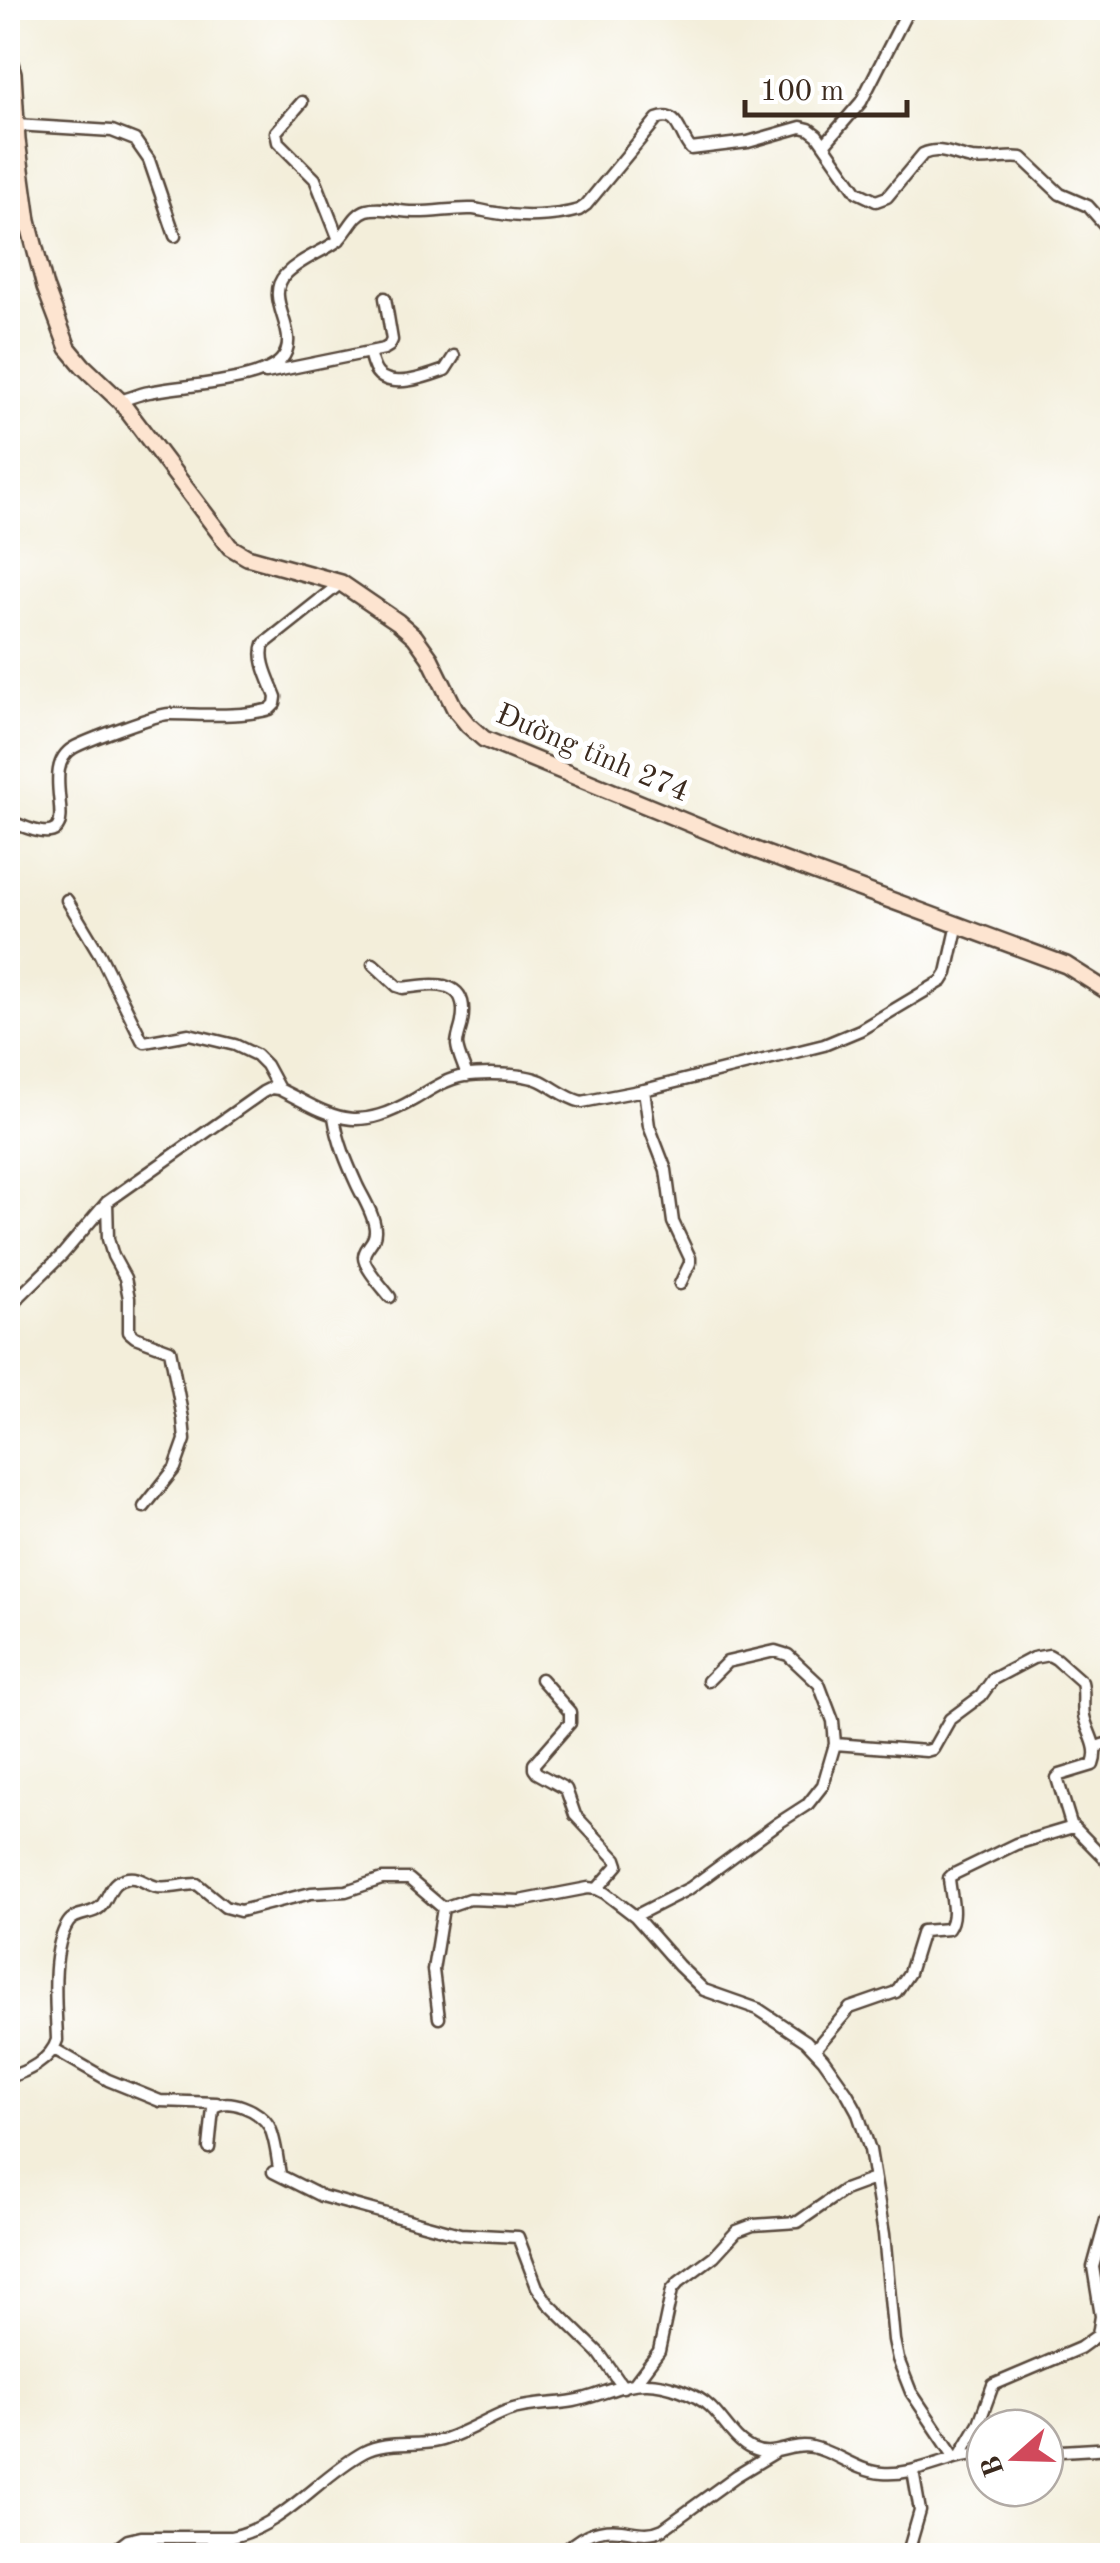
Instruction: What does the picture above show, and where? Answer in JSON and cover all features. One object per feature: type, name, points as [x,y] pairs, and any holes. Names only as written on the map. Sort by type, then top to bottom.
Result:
[{"type":"main road","name":"Đường tỉnh 274","points":[[8,57],[13,74],[14,136],[28,222],[45,287],[68,348],[120,401],[230,546],[246,557],[341,583],[398,622],[415,637],[435,667],[455,709],[484,739],[747,847],[1066,964],[1112,994]]},
{"type":"street","points":[[824,146],[862,102],[909,8]]},
{"type":"street","points":[[302,102],[276,132],[278,142],[316,179],[339,240]]},
{"type":"street","points":[[250,376],[280,361],[288,349],[289,336],[278,297],[282,278],[339,240],[364,210],[477,209],[518,216],[579,210],[656,119],[663,116],[675,120],[691,149],[748,142],[801,127],[810,129],[857,192],[876,201],[887,197],[928,151],[978,159],[1022,158],[1060,194],[1088,206],[1112,233]]},
{"type":"street","points":[[14,136],[112,131],[135,140],[149,160],[174,236]]},
{"type":"street","points":[[120,401],[154,391],[384,349],[392,340],[385,298]]},
{"type":"street","points":[[369,352],[380,376],[398,381],[445,370],[454,356]]},
{"type":"street","points":[[8,820],[40,834],[59,828],[62,820],[58,775],[63,758],[76,747],[162,715],[270,709],[276,697],[261,649],[341,583]]},
{"type":"street","points":[[67,900],[100,955],[142,1040],[189,1034],[235,1044],[266,1065],[279,1089]]},
{"type":"street","points":[[8,1315],[19,1297],[62,1255],[107,1202],[271,1088],[334,1117],[353,1120],[374,1119],[395,1111],[449,1080],[467,1076],[531,1078],[582,1102],[644,1090],[807,1051],[860,1030],[942,981],[958,924]]},
{"type":"street","points":[[374,964],[402,988],[454,988],[464,1008],[457,1043],[467,1076]]},
{"type":"street","points":[[644,1090],[646,1116],[666,1170],[673,1222],[690,1258],[680,1284]]},
{"type":"street","points":[[334,1117],[346,1162],[375,1226],[374,1240],[364,1258],[390,1297]]},
{"type":"street","points":[[107,1202],[108,1239],[129,1298],[129,1332],[135,1338],[170,1350],[184,1419],[185,1440],[175,1468],[144,1507]]},
{"type":"street","points":[[635,1916],[690,1888],[808,1804],[823,1786],[835,1744],[833,1721],[823,1690],[788,1654],[728,1662],[708,1681]]},
{"type":"street","points":[[835,1744],[932,1749],[950,1720],[981,1696],[993,1679],[1033,1658],[1056,1658],[1082,1682],[1085,1719],[1096,1747],[1093,1765],[1057,1778],[1073,1827],[1112,1866]]},
{"type":"street","points":[[541,1679],[572,1717],[534,1769],[566,1788],[575,1816],[616,1859],[616,1870],[597,1889]]},
{"type":"street","points":[[1096,1747],[1112,1742]]},
{"type":"street","points":[[815,2049],[850,2008],[896,1992],[909,1973],[922,1931],[948,1929],[952,1924],[952,1875],[1016,1844],[1073,1827]]},
{"type":"street","points":[[8,2077],[24,2071],[54,2049],[56,1964],[67,1924],[102,1905],[114,1883],[135,1878],[155,1887],[197,1884],[224,1907],[240,1912],[312,1892],[338,1892],[382,1879],[402,1878],[415,1883],[443,1908]]},
{"type":"street","points":[[443,1908],[469,1899],[520,1901],[597,1889],[635,1916],[704,1990],[758,2010],[815,2049],[857,2111],[870,2150],[898,2359],[910,2392],[958,2456]]},
{"type":"street","points":[[440,2018],[434,1970],[443,1908]]},
{"type":"street","points":[[54,2049],[108,2080],[160,2101],[239,2104],[268,2126],[276,2173],[321,2196],[460,2234],[518,2237],[537,2287],[548,2303],[628,2386]]},
{"type":"street","points":[[209,2148],[213,2108],[217,2104]]},
{"type":"street","points":[[628,2386],[658,2350],[672,2290],[714,2256],[737,2231],[753,2225],[798,2222],[844,2190],[874,2179]]},
{"type":"street","points":[[958,2456],[980,2423],[993,2386],[1080,2348],[1098,2335],[1101,2316],[1092,2267],[1106,2220],[1112,2216]]},
{"type":"street","points":[[107,2556],[128,2540],[140,2537],[245,2534],[270,2522],[340,2467],[374,2447],[436,2442],[519,2408],[571,2402],[628,2386],[655,2383],[702,2400],[749,2448],[774,2453]]},
{"type":"street","points":[[560,2556],[570,2544],[604,2530],[653,2534],[774,2453],[812,2446],[878,2473],[913,2471],[965,2455]]},
{"type":"street","points":[[1065,2451],[1112,2448]]},
{"type":"street","points":[[906,2556],[920,2511],[913,2471]]}]
